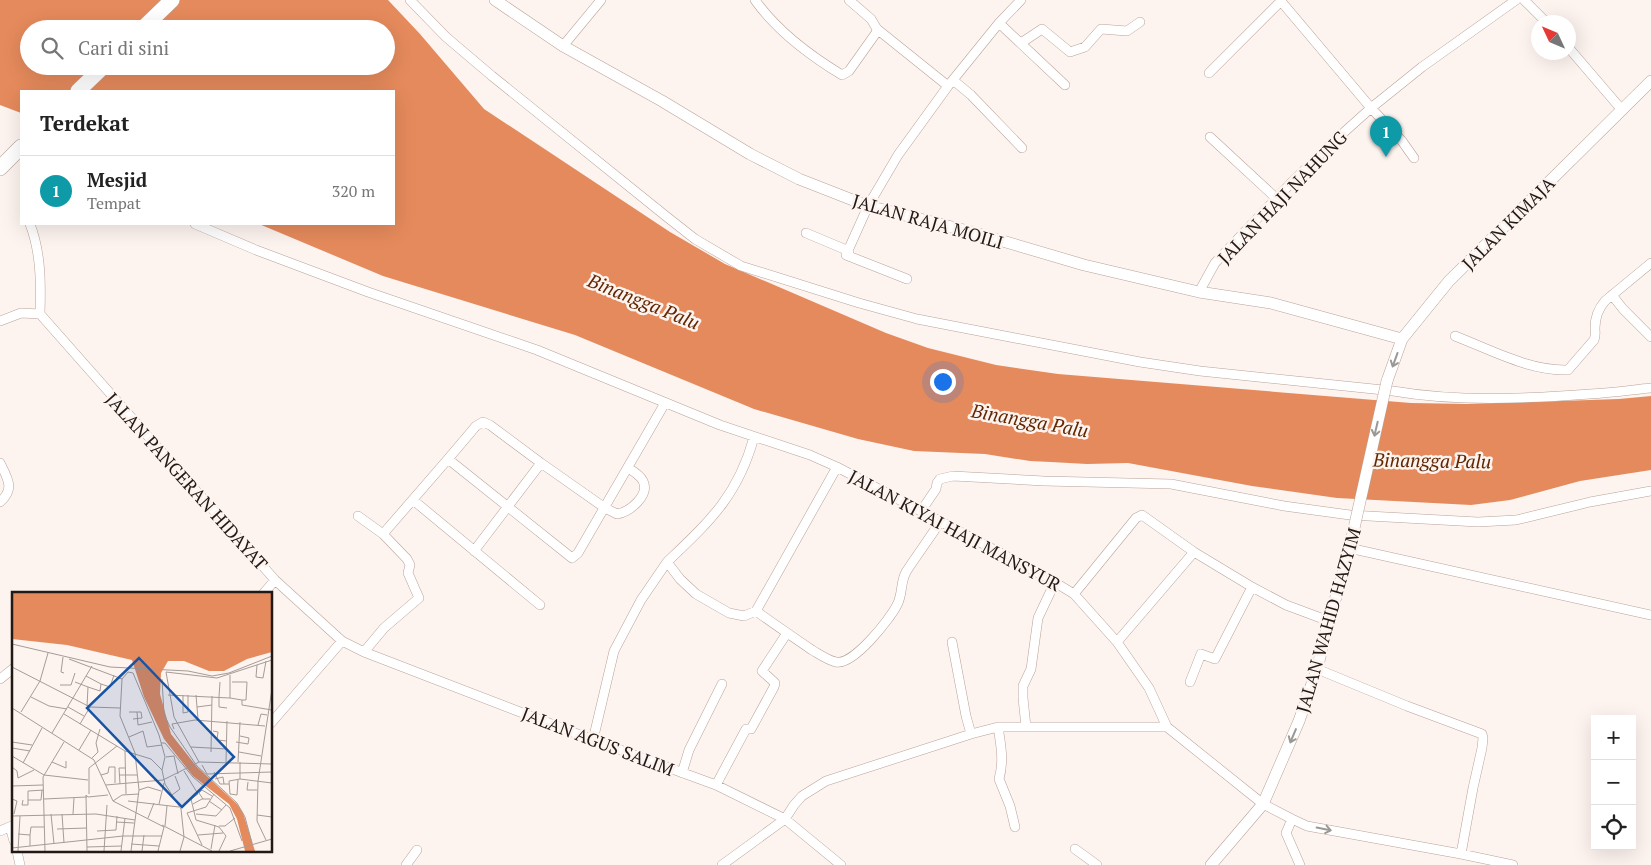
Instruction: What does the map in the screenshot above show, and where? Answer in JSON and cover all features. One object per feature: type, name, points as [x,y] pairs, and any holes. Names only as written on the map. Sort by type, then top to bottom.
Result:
[{"type":"main road","points":[[151,20],[172,0]]},
{"type":"main road","points":[[79,90],[95,75]]},
{"type":"main road","points":[[0,168],[20,148]]},
{"type":"street","points":[[410,0],[446,37],[492,76],[695,239],[741,266],[859,303],[917,319],[1140,362],[1420,396],[1533,397],[1651,388]]},
{"type":"street","name":"JALAN RAJA MOILI","points":[[495,0],[562,46],[662,101],[775,168],[805,182],[868,206],[972,232],[1084,265],[1199,292],[1271,304],[1402,339]]},
{"type":"street","points":[[562,46],[600,0]]},
{"type":"street","points":[[755,0],[771,21],[785,35],[842,75],[849,71],[877,29]]},
{"type":"street","points":[[849,0],[871,19],[877,29],[950,83],[971,95],[1022,148]]},
{"type":"street","points":[[907,279],[846,255],[848,250],[868,206],[898,155],[950,83],[1021,0]]},
{"type":"street","points":[[1209,73],[1281,0],[1371,108],[1402,141],[1414,158]]},
{"type":"street","name":"JALAN HAJI NAHUNG","points":[[1199,292],[1215,263],[1276,198],[1332,143],[1371,108],[1422,68],[1516,0]]},
{"type":"street","points":[[1524,0],[1539,15]]},
{"type":"street","points":[[1021,44],[1042,29],[1070,52],[1085,47],[1101,29],[1127,31],[1140,22]]},
{"type":"street","points":[[1000,23],[1065,85]]},
{"type":"street","points":[[1576,56],[1622,110]]},
{"type":"street","name":"JALAN KIMAJA","points":[[1387,381],[1402,339],[1449,281],[1651,81]]},
{"type":"street","points":[[1210,137],[1276,198]]},
{"type":"street","points":[[0,321],[21,313],[40,314],[41,281],[38,252],[30,225]]},
{"type":"street","points":[[197,225],[256,250],[514,342],[665,403],[754,437],[792,449],[837,468]]},
{"type":"street","points":[[806,233],[848,250]]},
{"type":"street","points":[[1455,336],[1530,365],[1568,370],[1593,343],[1596,336],[1595,328],[1599,308],[1651,263]]},
{"type":"street","points":[[1612,295],[1651,337]]},
{"type":"street","name":"JALAN PANGERAN HIDAYAT","points":[[40,314],[275,580],[342,641]]},
{"type":"street","name":"JALAN WAHID HAZYIM","points":[[1211,865],[1263,804],[1299,721],[1318,668],[1348,552],[1387,381]]},
{"type":"street","points":[[448,459],[572,558],[578,554],[665,403]]},
{"type":"street","points":[[383,534],[476,426],[483,422],[490,425],[605,508],[617,514],[630,509],[641,497],[644,490],[643,481],[638,474],[628,468]]},
{"type":"street","points":[[593,740],[614,651],[641,600],[667,562],[711,520],[736,485],[748,460],[754,437]]},
{"type":"street","points":[[0,463],[10,487],[8,495],[0,502]]},
{"type":"street","points":[[474,551],[541,463]]},
{"type":"street","name":"JALAN KIYAI HAJI MANSYUR","points":[[756,611],[837,468],[1055,582],[1074,594],[1116,642],[1149,688],[1167,727]]},
{"type":"street","points":[[921,511],[936,489],[937,483],[945,476],[1044,481],[1172,484],[1284,506],[1350,515],[1478,522],[1516,520],[1590,502],[1651,491]]},
{"type":"street","points":[[413,500],[540,606]]},
{"type":"street","points":[[1074,594],[1138,515],[1142,515],[1194,552],[1252,587],[1286,605],[1329,621]]},
{"type":"street","points":[[358,516],[383,534],[409,562],[408,573],[420,598],[384,628],[364,652]]},
{"type":"street","points":[[667,562],[680,579],[696,594],[729,613],[744,616],[756,611],[824,657],[837,663],[848,660],[871,639],[897,606],[905,574],[940,522]]},
{"type":"street","points":[[1116,642],[1194,552]]},
{"type":"street","points":[[1348,552],[1651,615]]},
{"type":"street","points":[[265,592],[275,580]]},
{"type":"street","points":[[1026,727],[1023,686],[1031,669],[1038,618],[1055,582]]},
{"type":"street","points":[[1190,682],[1201,654],[1215,659],[1252,587]]},
{"type":"street","points":[[716,784],[746,729],[751,729],[774,687],[775,683],[762,671],[787,633]]},
{"type":"street","points":[[272,722],[342,641]]},
{"type":"street","name":"JALAN AGUS SALIM","points":[[342,641],[364,652],[593,740],[716,784],[785,819],[841,865]]},
{"type":"street","points":[[952,642],[966,716],[974,733]]},
{"type":"street","points":[[1318,668],[1407,706],[1482,734],[1484,738],[1472,788],[1461,854]]},
{"type":"street","points":[[0,678],[12,669]]},
{"type":"street","points":[[682,773],[689,750],[722,684]]},
{"type":"street","points":[[722,865],[785,819],[802,796],[826,781],[974,733],[996,728],[1026,727],[1167,727],[1263,804],[1307,826],[1513,865]]},
{"type":"street","points":[[996,728],[1002,752],[1002,769],[998,779],[1010,806],[1015,827]]},
{"type":"street","points":[[1292,820],[1286,834],[1300,865]]},
{"type":"street","points":[[0,831],[12,826]]},
{"type":"street","points":[[1075,848],[1097,865]]},
{"type":"street","points":[[406,865],[417,850]]},
{"type":"street","points":[[16,852],[20,865]]},
{"type":"water","name":"Binangga Palu","points":[[0,0],[388,0],[420,34],[484,109],[670,232],[725,264],[886,333],[928,348],[996,365],[1058,374],[1411,403],[1467,404],[1619,399],[1651,396],[1651,470],[1580,481],[1510,500],[1471,505],[1337,498],[1252,486],[1128,463],[1087,464],[1030,461],[985,454],[914,451],[858,439],[754,409],[575,335],[383,276],[261,225],[395,225],[395,90],[20,90],[20,113],[0,105]]},
{"type":"place","name":"Mesjid","points":[[1386,157]]}]
